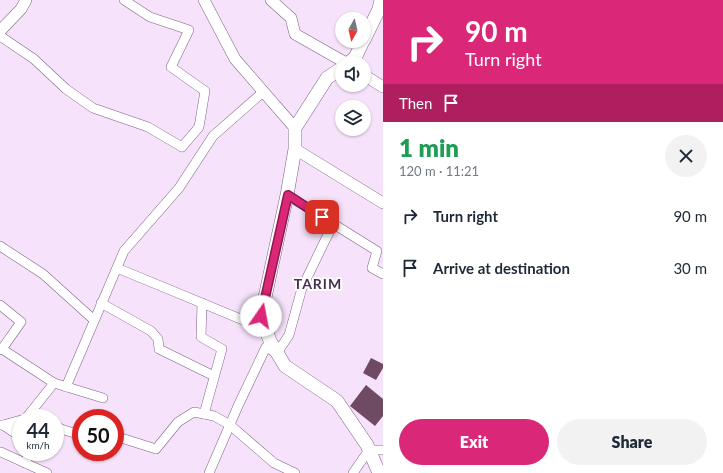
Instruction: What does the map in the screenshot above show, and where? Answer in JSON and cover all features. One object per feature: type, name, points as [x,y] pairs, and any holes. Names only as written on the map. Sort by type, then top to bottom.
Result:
[{"type":"main road","points":[[371,26],[382,0]]},
{"type":"main road","points":[[335,73],[327,78],[295,128],[295,148],[288,195],[261,316],[270,341],[285,366],[337,401],[369,450],[379,473]]},
{"type":"street","points":[[0,31],[21,9],[26,0]]},
{"type":"street","points":[[0,36],[34,58],[66,89],[94,108],[148,127],[182,147],[199,127],[205,92],[171,67],[189,30],[150,17],[124,0]]},
{"type":"street","points":[[204,0],[235,59],[295,128]]},
{"type":"street","points":[[271,0],[291,18],[295,34],[335,56]]},
{"type":"street","points":[[371,78],[382,83]]},
{"type":"street","points":[[66,387],[124,251],[179,188],[213,136],[264,92]]},
{"type":"street","points":[[295,148],[383,203]]},
{"type":"street","points":[[288,195],[377,251],[372,268],[383,274]]},
{"type":"street","points":[[210,473],[230,425],[266,347],[277,353],[289,335],[302,288],[334,224]]},
{"type":"street","points":[[0,246],[42,274],[94,320]]},
{"type":"street","points":[[117,268],[265,329]]},
{"type":"street","points":[[102,303],[151,331],[158,339],[159,349],[214,376]]},
{"type":"street","points":[[202,303],[202,337],[222,348],[204,414]]},
{"type":"street","points":[[0,305],[21,322],[1,349],[54,383],[103,398]]},
{"type":"street","points":[[33,409],[54,383]]},
{"type":"street","points":[[124,439],[156,450],[178,422],[194,412],[214,416],[230,425],[274,463],[295,473]]},
{"type":"street","points":[[1,425],[12,422]]},
{"type":"street","points":[[1,425],[12,432]]},
{"type":"street","points":[[353,473],[369,450],[383,450]]},
{"type":"street","points":[[1,452],[47,473]]},
{"type":"building","points":[[371,358],[383,364],[383,368],[376,380],[363,373]]},
{"type":"building","points":[[366,385],[383,399],[383,416],[375,426],[350,406]]},
{"type":"district","name":"TARIM","points":[[318,283]]},
{"type":"route","points":[[261,316],[288,195],[322,217]]}]
